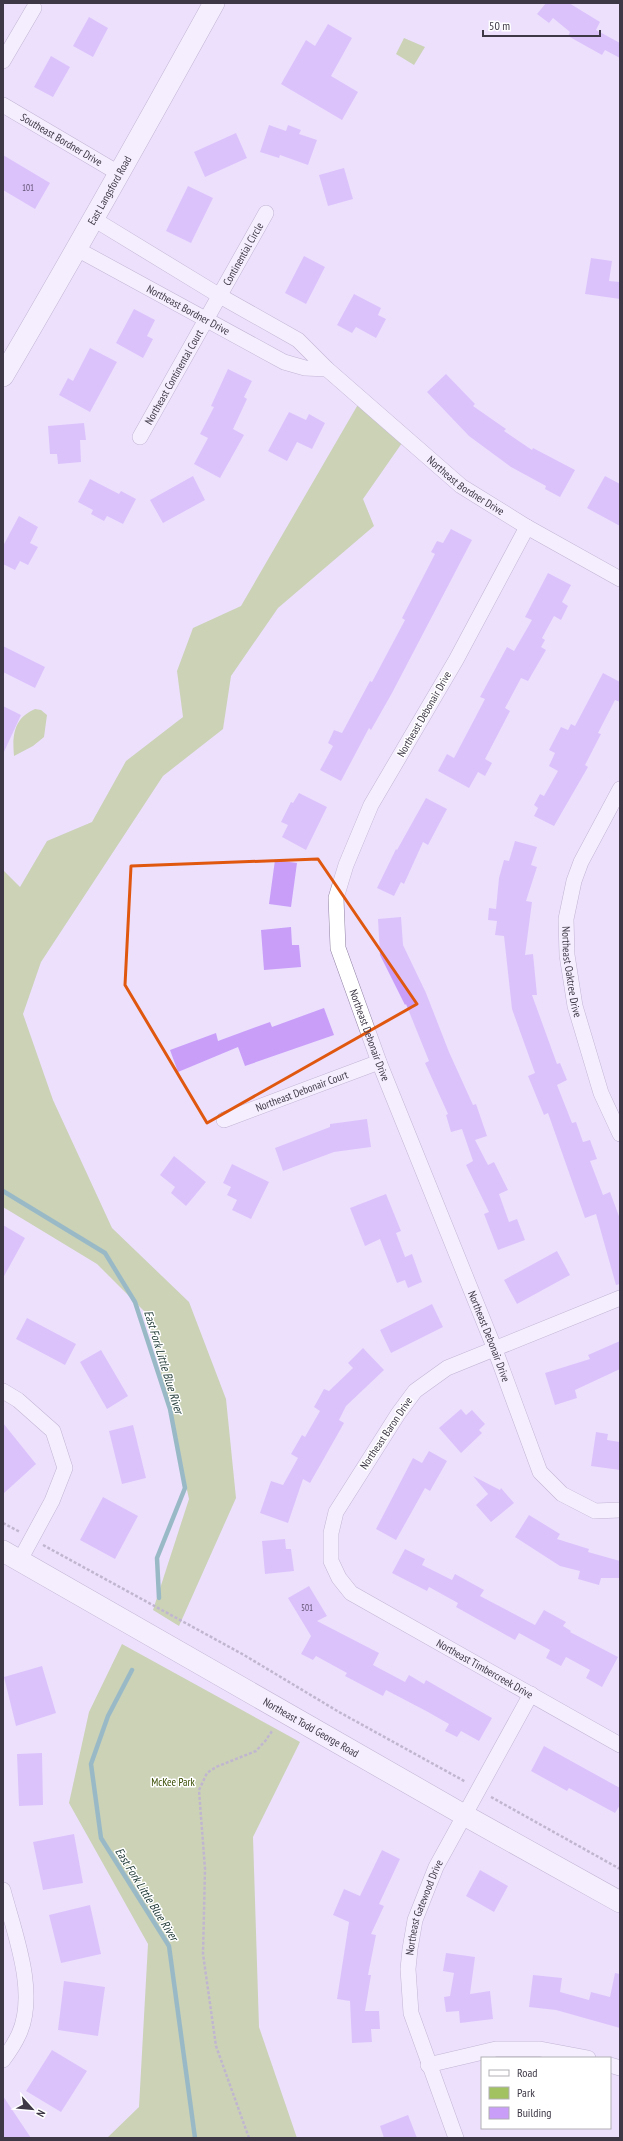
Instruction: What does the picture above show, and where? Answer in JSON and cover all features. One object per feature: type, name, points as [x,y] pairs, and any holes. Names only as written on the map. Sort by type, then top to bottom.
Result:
[{"type":"main road","name":"East Langsford Road","points":[[4,371],[92,218],[120,174],[214,3]]},
{"type":"main road","name":"Northeast Todd George Road","points":[[11,1555],[464,1815],[620,1902]]},
{"type":"street","points":[[3,61],[34,8]]},
{"type":"street","name":"Southeast Bordner Drive","points":[[3,105],[120,174]]},
{"type":"street","name":"Continential Circle","points":[[220,296],[266,213]]},
{"type":"street","name":"Northeast Bordner Drive","points":[[92,218],[220,296],[298,340],[327,369],[461,486],[527,527],[620,579]]},
{"type":"street","name":"Northeast Bordner Drive","points":[[75,248],[284,362],[305,368],[327,369]]},
{"type":"street","name":"Northeast Continental Court","points":[[140,437],[220,296]]},
{"type":"street","name":"Northeast Debonair Drive","points":[[527,527],[456,660],[371,805],[346,865],[336,898],[338,948],[380,1062],[494,1347],[540,1472],[562,1494],[595,1511],[620,1510]]},
{"type":"street","name":"Northeast Oaktree Drive","points":[[620,790],[581,862],[574,881],[566,919],[567,954],[575,1006],[601,1093],[620,1134]]},
{"type":"street","name":"Northeast Debonair Court","points":[[224,1120],[380,1062]]},
{"type":"street","name":"Northeast Baron Drive","points":[[350,1593],[339,1578],[331,1561],[331,1533],[336,1512],[347,1491],[415,1391],[447,1368],[494,1347],[620,1298]]},
{"type":"street","points":[[3,1391],[18,1400],[52,1431],[65,1468],[52,1501],[32,1539],[11,1555]]},
{"type":"street","name":"Northeast Timbercreek Drive","points":[[350,1593],[620,1745]]},
{"type":"street","name":"Northeast Gatewood Drive","points":[[456,2138],[428,2064],[411,2013],[408,1969],[410,1949],[415,1920],[423,1897],[464,1815],[472,1786],[531,1694]]},
{"type":"street","points":[[3,1890],[26,1986],[24,2017],[21,2028],[3,2060]]},
{"type":"street","points":[[428,2064],[496,2048],[540,2049],[583,2057]]},
{"type":"path","points":[[3,1523],[244,1655],[339,1712],[620,1869]]},
{"type":"path","points":[[249,2138],[216,2046],[203,1954],[204,1869],[199,1790],[207,1773],[216,1767],[256,1750],[266,1740],[272,1731]]},
{"type":"path","points":[[470,1776],[472,1786]]},
{"type":"highlighted area","points":[[318,859],[417,1004],[207,1123],[125,985],[131,866]]},
{"type":"green space","points":[[404,38],[425,47],[414,65],[396,54]]},
{"type":"green space","points":[[360,401],[402,443],[363,499],[374,526],[278,608],[231,676],[223,729],[163,776],[41,962],[23,1014],[53,1100],[112,1228],[189,1302],[226,1399],[236,1498],[179,1626],[153,1610],[189,1499],[148,1315],[97,1264],[3,1207],[3,870],[20,887],[47,841],[92,822],[126,761],[183,717],[177,671],[193,628],[241,606]]},
{"type":"green space","points":[[35,709],[41,710],[47,715],[44,737],[33,746],[14,756],[13,741],[16,728],[23,717]]},
{"type":"green space","name":"McKee Park","points":[[122,1644],[300,1742],[253,1837],[259,2027],[297,2138],[107,2138],[139,2107],[148,1944],[69,1803],[89,1712]]},
{"type":"building","points":[[546,3],[569,3],[600,22],[596,30],[620,43],[620,58],[605,50],[602,55],[568,36],[570,32],[553,18],[549,23],[537,14]]},
{"type":"building","points":[[89,17],[108,28],[93,57],[73,46]]},
{"type":"building","points":[[328,24],[352,38],[331,76],[358,92],[342,120],[281,84],[306,40],[315,46]]},
{"type":"building","points":[[51,56],[70,67],[53,97],[34,87]]},
{"type":"building","points":[[269,125],[286,131],[288,125],[301,130],[299,134],[317,140],[308,165],[280,155],[279,158],[260,152]]},
{"type":"building","points":[[236,133],[247,158],[205,177],[194,152]]},
{"type":"building","points":[[3,155],[50,183],[35,209],[3,190]]},
{"type":"building","points":[[344,168],[353,199],[328,206],[319,175]]},
{"type":"building","points":[[188,186],[213,198],[191,243],[166,231]]},
{"type":"building","points":[[304,256],[325,267],[306,304],[285,293]]},
{"type":"building","points":[[591,258],[612,261],[609,281],[620,282],[620,299],[585,294]]},
{"type":"building","points":[[354,294],[381,308],[378,315],[386,319],[376,338],[356,327],[352,333],[337,325]]},
{"type":"building","points":[[134,309],[155,320],[147,336],[153,339],[143,358],[116,343]]},
{"type":"building","points":[[90,348],[117,362],[90,412],[59,395],[68,378],[73,381]]},
{"type":"building","points":[[228,369],[252,381],[244,397],[247,399],[233,429],[244,435],[220,478],[194,464],[208,438],[200,434],[214,407],[211,406]]},
{"type":"building","points":[[446,374],[475,404],[473,406],[506,429],[504,431],[532,450],[533,448],[575,470],[560,497],[545,489],[546,486],[511,467],[469,436],[427,392]]},
{"type":"building","points":[[289,412],[306,420],[309,414],[325,423],[312,449],[297,442],[287,461],[268,451]]},
{"type":"building","points":[[84,423],[86,440],[80,440],[81,462],[58,464],[57,454],[50,454],[48,426]]},
{"type":"building","points":[[193,476],[205,500],[163,523],[150,500]]},
{"type":"building","points":[[605,476],[620,484],[620,526],[587,508]]},
{"type":"building","points":[[90,479],[119,494],[121,491],[136,499],[123,524],[107,516],[104,521],[91,514],[93,510],[78,502]]},
{"type":"building","points":[[19,516],[38,527],[30,543],[38,547],[28,565],[20,561],[15,570],[3,564],[3,546]]},
{"type":"building","points":[[451,529],[472,540],[392,693],[371,730],[369,728],[341,781],[320,770],[333,746],[328,743],[334,730],[342,733],[370,681],[372,682],[405,620],[402,618],[435,554],[431,552],[437,541],[443,543]]},
{"type":"building","points":[[548,573],[571,585],[562,602],[568,606],[561,620],[554,616],[542,638],[545,640],[541,647],[546,650],[528,681],[521,678],[505,708],[510,711],[485,759],[492,763],[485,776],[478,772],[469,788],[438,771],[447,754],[454,758],[485,699],[480,697],[507,647],[514,651],[532,620],[525,617]]},
{"type":"building","points":[[3,646],[45,667],[35,688],[3,672]]},
{"type":"building","points":[[603,673],[620,682],[620,702],[615,700],[598,733],[601,734],[585,765],[588,767],[554,826],[534,816],[538,808],[534,805],[540,794],[544,796],[558,771],[549,766],[555,753],[549,750],[561,727],[568,730],[571,724],[575,726]]},
{"type":"building","points":[[3,706],[21,715],[3,754]]},
{"type":"building","points":[[299,793],[327,807],[306,850],[282,837],[288,825],[281,822],[291,802],[293,803]]},
{"type":"building","points":[[426,798],[447,809],[428,845],[423,842],[404,884],[401,882],[394,896],[377,888],[396,849],[397,850]]},
{"type":"building","points":[[515,841],[537,847],[531,865],[537,867],[526,901],[532,902],[525,955],[533,954],[537,995],[532,995],[557,1064],[560,1063],[567,1080],[557,1085],[572,1123],[576,1122],[583,1142],[590,1140],[597,1159],[590,1161],[603,1195],[610,1192],[620,1219],[620,1284],[616,1285],[596,1214],[585,1218],[548,1113],[544,1115],[528,1076],[535,1073],[512,1009],[504,936],[495,935],[497,921],[488,920],[489,908],[496,909],[499,878],[504,860],[509,861]]},
{"type":"building","points":[[275,860],[297,863],[291,907],[269,904]]},
{"type":"building","points":[[401,917],[403,945],[426,993],[449,1052],[473,1105],[476,1104],[487,1136],[475,1140],[488,1165],[494,1162],[508,1190],[499,1194],[509,1222],[517,1219],[525,1240],[498,1250],[484,1214],[489,1212],[466,1165],[473,1161],[462,1129],[451,1132],[446,1115],[448,1114],[425,1063],[429,1061],[406,1004],[405,1005],[380,955],[378,919]]},
{"type":"building","points":[[291,927],[292,945],[299,945],[301,967],[264,970],[261,930]]},
{"type":"building","points":[[324,1008],[334,1035],[245,1066],[238,1047],[178,1072],[170,1050],[216,1033],[218,1041],[270,1022],[272,1027]]},
{"type":"building","points":[[367,1119],[371,1147],[334,1152],[283,1171],[275,1148],[330,1127],[330,1124]]},
{"type":"building","points":[[174,1156],[206,1182],[186,1206],[171,1193],[175,1187],[160,1175]]},
{"type":"building","points":[[232,1164],[269,1182],[251,1219],[232,1210],[237,1200],[227,1195],[231,1187],[223,1183]]},
{"type":"building","points":[[386,1194],[401,1231],[396,1233],[405,1257],[412,1254],[422,1282],[408,1288],[405,1280],[397,1283],[380,1239],[365,1246],[350,1208]]},
{"type":"building","points":[[3,1225],[25,1238],[3,1278]]},
{"type":"building","points":[[557,1251],[570,1275],[517,1304],[504,1280]]},
{"type":"building","points":[[432,1304],[443,1327],[391,1353],[380,1330]]},
{"type":"building","points":[[27,1318],[76,1344],[65,1365],[16,1339]]},
{"type":"building","points":[[620,1341],[620,1369],[575,1390],[577,1398],[555,1405],[545,1373],[590,1359],[588,1355]]},
{"type":"building","points":[[363,1348],[384,1370],[346,1406],[339,1420],[344,1423],[310,1483],[303,1479],[288,1523],[260,1513],[271,1481],[283,1485],[298,1458],[291,1454],[302,1435],[305,1437],[320,1411],[314,1407],[324,1389],[329,1391],[353,1368],[348,1363]]},
{"type":"building","points":[[101,1350],[128,1396],[107,1409],[80,1362]]},
{"type":"building","points":[[461,1409],[466,1415],[472,1410],[485,1424],[479,1430],[482,1433],[461,1453],[439,1428]]},
{"type":"building","points":[[3,1423],[36,1464],[3,1494]]},
{"type":"building","points":[[133,1425],[146,1478],[122,1484],[109,1431]]},
{"type":"building","points":[[596,1432],[608,1434],[607,1440],[620,1442],[620,1470],[591,1466]]},
{"type":"building","points":[[429,1451],[447,1461],[430,1491],[425,1488],[396,1540],[376,1529],[413,1458],[422,1463]]},
{"type":"building","points":[[473,1476],[500,1490],[501,1488],[514,1503],[491,1522],[476,1505],[488,1494]]},
{"type":"building","points":[[103,1497],[138,1516],[115,1559],[80,1540]]},
{"type":"building","points":[[529,1515],[560,1534],[557,1539],[589,1549],[588,1552],[620,1561],[620,1578],[601,1578],[599,1585],[578,1579],[580,1571],[560,1566],[515,1537]]},
{"type":"building","points":[[285,1539],[286,1549],[291,1549],[294,1571],[265,1574],[262,1541]]},
{"type":"building","points":[[405,1549],[425,1559],[422,1565],[452,1580],[455,1574],[484,1590],[480,1596],[535,1625],[544,1610],[566,1622],[563,1626],[571,1631],[570,1632],[618,1657],[602,1687],[586,1678],[590,1670],[566,1657],[561,1666],[546,1658],[550,1650],[519,1633],[515,1640],[456,1607],[458,1603],[429,1587],[427,1591],[392,1573]]},
{"type":"building","points":[[309,1586],[327,1616],[317,1621],[379,1653],[373,1665],[405,1682],[409,1675],[424,1684],[426,1680],[492,1718],[479,1741],[461,1731],[457,1737],[445,1731],[449,1724],[428,1712],[386,1690],[383,1696],[345,1676],[347,1673],[316,1656],[313,1660],[301,1654],[311,1636],[288,1598]]},
{"type":"building","points":[[42,1666],[56,1713],[16,1726],[4,1677]]},
{"type":"building","points":[[544,1746],[620,1788],[620,1805],[615,1813],[569,1788],[567,1791],[531,1771]]},
{"type":"building","points":[[42,1753],[43,1805],[19,1806],[17,1754]]},
{"type":"building","points":[[74,1834],[83,1883],[43,1890],[33,1842]]},
{"type":"building","points":[[382,1850],[400,1859],[379,1904],[384,1906],[371,1934],[376,1935],[368,1975],[371,1975],[365,2011],[379,2011],[380,2029],[371,2029],[372,2042],[352,2043],[350,2001],[337,1999],[349,1922],[333,1915],[344,1889],[360,1896]]},
{"type":"building","points":[[480,1870],[508,1886],[494,1912],[466,1896]]},
{"type":"building","points":[[90,1905],[101,1954],[61,1963],[49,1915]]},
{"type":"building","points":[[446,1953],[475,1957],[470,1994],[490,1991],[493,2019],[460,2023],[459,2011],[446,2012],[444,1997],[450,1996],[454,1973],[443,1971]]},
{"type":"building","points":[[615,1973],[620,1974],[620,2028],[556,2010],[529,2007],[533,1975],[562,1978],[560,1992],[589,2000],[591,1992],[610,1997]]},
{"type":"building","points":[[64,1981],[105,1987],[98,2036],[58,2030]]},
{"type":"building","points":[[52,2050],[87,2071],[61,2112],[26,2091]]},
{"type":"building","points":[[3,2096],[31,2138],[3,2138]]},
{"type":"building","points":[[408,2115],[417,2138],[384,2138],[380,2126]]},
{"type":"waterway","name":"East Fork Little Blue River","points":[[3,1191],[105,1253],[135,1302],[170,1409],[185,1488],[157,1558],[159,1598]]},
{"type":"waterway","name":"East Fork Little Blue River","points":[[132,1670],[108,1716],[91,1764],[101,1838],[169,1946],[195,2138]]}]
